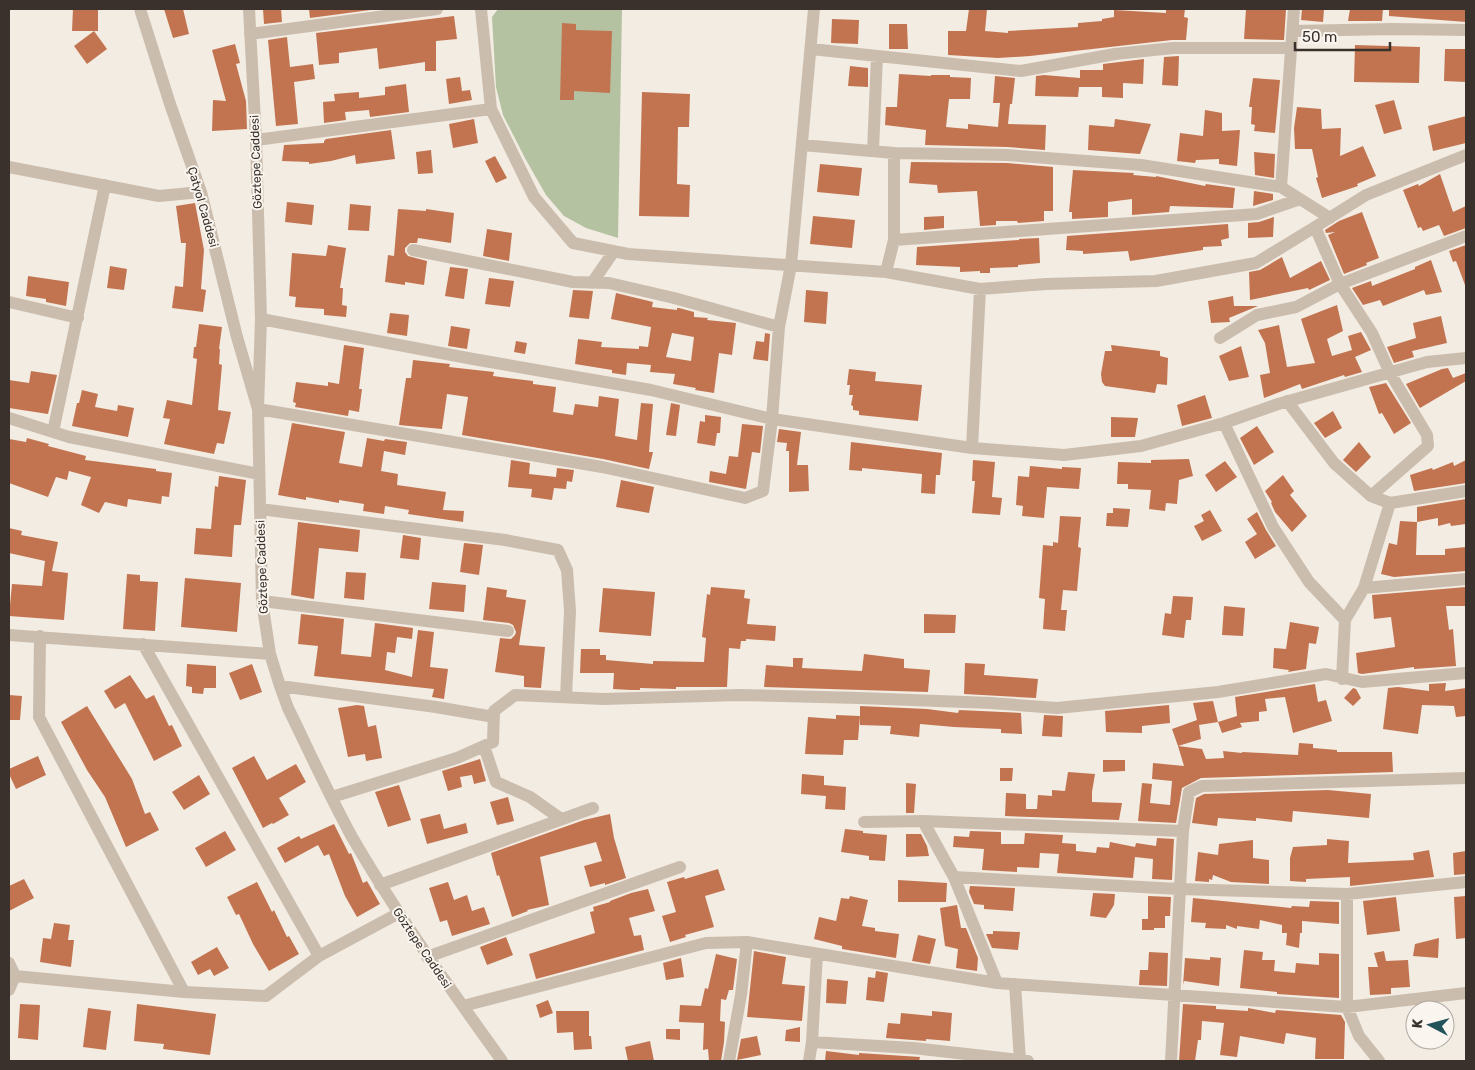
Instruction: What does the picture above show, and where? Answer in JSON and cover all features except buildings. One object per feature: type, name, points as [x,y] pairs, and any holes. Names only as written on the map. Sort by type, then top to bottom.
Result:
[{"type":"street","name":"Çatyol Caddesi","points":[[140,9],[170,104],[201,192],[237,337],[258,409]]},
{"type":"street","name":"Göztepe Caddesi","points":[[249,9],[256,140],[261,319],[258,409],[262,601],[270,654],[280,686],[332,797],[380,885],[428,957],[502,1061]]},
{"type":"street","points":[[250,34],[437,9]]},
{"type":"street","points":[[481,9],[490,109],[534,197],[573,243],[628,254],[886,272],[980,289],[1046,284],[1156,281],[1256,263],[1366,195],[1466,155]]},
{"type":"street","points":[[258,409],[602,466],[745,498],[763,490],[772,419],[779,327],[791,265],[814,9]]},
{"type":"street","points":[[1281,187],[1294,9]]},
{"type":"street","points":[[1292,31],[1466,30]]},
{"type":"street","points":[[811,49],[1021,70],[1115,54],[1173,48],[1291,48]]},
{"type":"street","points":[[873,151],[877,56]]},
{"type":"street","points":[[256,140],[490,109]]},
{"type":"street","points":[[802,145],[894,153],[1007,155],[1141,164],[1281,187],[1330,218]]},
{"type":"street","points":[[886,272],[894,240],[894,153]]},
{"type":"street","points":[[9,166],[159,196],[201,192]]},
{"type":"street","points":[[53,432],[105,185]]},
{"type":"street","points":[[894,240],[1257,214],[1300,199]]},
{"type":"street","points":[[1315,227],[1340,284],[1372,333],[1390,373],[1428,435],[1428,446],[1371,496]]},
{"type":"street","points":[[1220,338],[1257,315],[1296,307],[1340,284],[1466,236]]},
{"type":"street","points":[[413,250],[573,282],[609,283],[674,298],[779,327]]},
{"type":"street","points":[[592,283],[614,251]]},
{"type":"street","points":[[972,448],[980,289]]},
{"type":"street","points":[[9,302],[78,318]]},
{"type":"street","points":[[261,319],[651,390],[772,419],[972,448],[1064,455],[1141,446],[1224,423],[1288,401],[1427,362],[1466,358]]},
{"type":"street","points":[[1288,401],[1334,463],[1371,496],[1390,503],[1466,490]]},
{"type":"street","points":[[9,418],[69,437],[259,474]]},
{"type":"street","points":[[1224,423],[1273,527],[1309,582],[1345,620]]},
{"type":"street","points":[[1342,679],[1345,620],[1364,588],[1390,503]]},
{"type":"street","points":[[260,509],[505,540],[558,550],[567,570],[570,611],[566,697]]},
{"type":"street","points":[[1364,588],[1466,579]]},
{"type":"street","points":[[262,601],[508,631]]},
{"type":"street","points":[[9,635],[270,654]]},
{"type":"street","points":[[40,636],[39,717],[184,992]]},
{"type":"street","points":[[143,644],[319,956]]},
{"type":"street","points":[[332,797],[457,758],[493,742],[494,711],[515,695],[603,699],[740,695],[981,703],[1057,708],[1218,692],[1326,674],[1362,682],[1466,673]]},
{"type":"street","points":[[280,686],[436,707],[494,718]]},
{"type":"street","points":[[484,746],[496,782],[530,797],[561,819]]},
{"type":"street","points":[[1170,1061],[1178,889],[1183,831],[1189,792],[1202,786],[1466,778]]},
{"type":"street","points":[[380,885],[592,808]]},
{"type":"street","points":[[864,822],[923,821],[1065,825],[1183,831]]},
{"type":"street","points":[[923,821],[954,877],[997,983]]},
{"type":"street","points":[[428,957],[680,867]]},
{"type":"street","points":[[954,877],[1178,889],[1347,894],[1466,882]]},
{"type":"street","points":[[1347,894],[1347,1007],[1359,1036],[1379,1061]]},
{"type":"street","points":[[12,976],[184,992],[266,996],[319,956],[399,913]]},
{"type":"street","points":[[463,1006],[706,943],[747,942],[997,983],[1347,1007],[1466,993]]},
{"type":"street","points":[[729,1061],[741,996],[747,942]]},
{"type":"street","points":[[809,1061],[812,1042],[817,954]]},
{"type":"street","points":[[9,963],[12,976],[9,990]]},
{"type":"street","points":[[812,1042],[913,1048],[1023,1061],[1015,984]]},
{"type":"green space","points":[[498,9],[622,10],[618,238],[586,228],[564,216],[546,195],[526,160],[503,115],[496,87],[492,17]]}]
